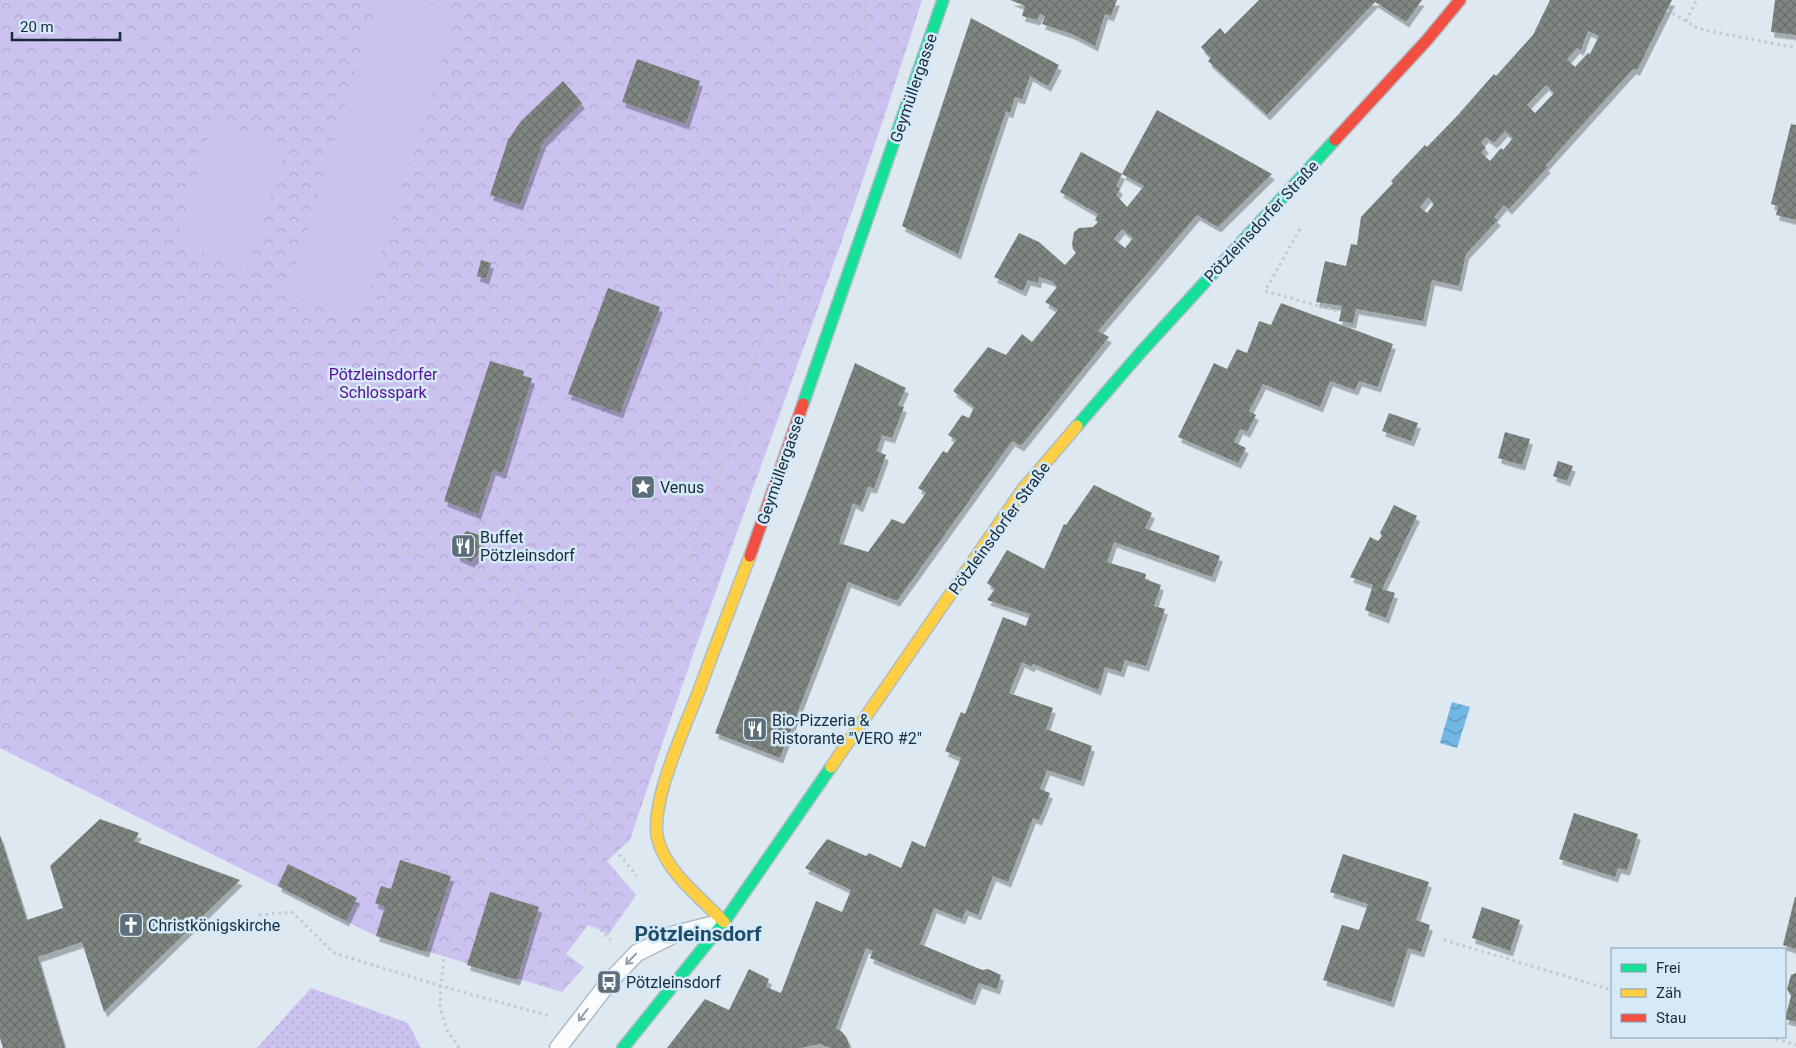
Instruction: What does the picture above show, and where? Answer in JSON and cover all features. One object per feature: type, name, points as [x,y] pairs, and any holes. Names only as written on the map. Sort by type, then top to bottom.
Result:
[{"type":"street","name":"Geymüllergasse","points":[[724,922],[672,868],[662,853],[657,841],[657,813],[666,777],[757,536],[943,0]]},
{"type":"street","name":"Pötzleinsdorfer Straße","points":[[623,1048],[724,922],[1023,489],[1141,352],[1427,40],[1460,0]]},
{"type":"lane","points":[[558,1048],[609,982],[637,953],[675,934],[724,922]]},
{"type":"path","points":[[504,0],[351,473],[355,490],[404,552],[515,586],[571,719]]},
{"type":"path","points":[[459,1048],[447,1030],[440,1008],[441,986],[444,958],[472,868],[540,760],[571,719],[675,603],[720,470],[789,249],[865,46],[865,0]]},
{"type":"path","points":[[1686,21],[1696,0]]},
{"type":"path","points":[[1667,10],[1700,29],[1796,48]]},
{"type":"path","points":[[1303,224],[1265,291],[1341,312]]},
{"type":"path","points":[[540,760],[641,881]]},
{"type":"path","points":[[591,822],[578,852],[579,883],[594,899],[602,933],[617,944]]},
{"type":"path","points":[[259,915],[292,912],[334,953],[441,986],[551,1016]]},
{"type":"path","points":[[1444,940],[1611,990]]},
{"type":"path","points":[[1773,1038],[1796,1045]]},
{"type":"green space","name":"Pötzleinsdorfer Schlosspark","points":[[0,0],[922,0],[845,232],[687,672],[630,840],[607,861],[636,895],[608,935],[588,925],[566,954],[584,967],[562,992],[376,936],[0,748]]},
{"type":"green space","points":[[378,0],[420,0],[457,12],[361,318],[287,294]]},
{"type":"green space","points":[[214,121],[287,144],[249,267],[175,244]]},
{"type":"green space","points":[[311,988],[408,1023],[421,1048],[257,1048]]},
{"type":"water","points":[[1452,702],[1470,707],[1457,748],[1440,743]]},
{"type":"building","points":[[1010,0],[1117,0],[1111,16],[1105,14],[1095,46],[1072,34],[1042,24],[1045,16],[1040,14],[1037,20],[1022,16],[1025,6]]},
{"type":"building","points":[[1259,0],[1422,0],[1406,22],[1375,2],[1267,115],[1208,61],[1211,58],[1201,47],[1220,28],[1225,34]]},
{"type":"building","points":[[1550,0],[1672,0],[1637,70],[1633,69],[1545,166],[1548,167],[1509,209],[1504,205],[1494,217],[1498,220],[1466,254],[1459,286],[1432,280],[1423,321],[1356,309],[1353,323],[1339,321],[1342,306],[1316,302],[1325,261],[1346,266],[1351,244],[1357,245],[1361,217],[1425,145],[1427,147],[1494,74],[1496,76],[1533,35]],"holes":[[[1588,31],[1599,36],[1590,54],[1588,53],[1575,67],[1567,59],[1577,48],[1581,50]],[[1546,85],[1554,93],[1535,113],[1527,105]],[[1505,131],[1513,138],[1490,161],[1481,152],[1486,148],[1481,142],[1486,137],[1494,143]],[[1428,197],[1434,204],[1427,213],[1420,207]]]},
{"type":"building","points":[[1775,0],[1796,0],[1796,35],[1771,32]]},
{"type":"building","points":[[971,18],[1059,65],[1048,86],[1030,76],[1022,99],[1015,97],[1010,113],[1006,111],[958,254],[902,226]]},
{"type":"building","points":[[637,59],[700,81],[686,124],[622,102]]},
{"type":"building","points":[[563,81],[582,103],[543,142],[520,205],[490,195],[508,140],[521,121]]},
{"type":"building","points":[[1157,110],[1272,174],[1218,227],[1197,215],[1098,331],[1109,337],[1021,446],[1012,441],[897,601],[848,582],[780,758],[715,733],[855,363],[906,388],[898,405],[904,407],[892,438],[882,435],[877,451],[886,455],[874,488],[868,487],[860,507],[853,503],[839,543],[868,552],[892,519],[904,524],[926,493],[918,488],[943,451],[947,453],[956,440],[948,435],[962,415],[969,418],[974,407],[953,391],[988,347],[1006,355],[1022,334],[1032,342],[1058,310],[1045,302],[1057,287],[1052,281],[1039,277],[1038,283],[1028,280],[1023,291],[994,277],[1019,233],[1039,242],[1065,265],[1076,253],[1072,244],[1074,232],[1079,228],[1093,227],[1098,222],[1095,220],[1098,214],[1060,192],[1081,152],[1122,174]],"holes":[[[1122,174],[1144,186],[1127,207],[1116,195],[1120,189],[1116,186]],[[1122,229],[1133,238],[1125,248],[1114,239]]]},
{"type":"building","points":[[1791,124],[1796,125],[1796,220],[1776,215],[1778,206],[1771,204]]},
{"type":"building","points":[[481,260],[491,263],[486,279],[477,276]]},
{"type":"building","points":[[608,288],[660,307],[620,413],[568,394]]},
{"type":"building","points":[[1281,303],[1393,344],[1378,387],[1359,381],[1355,390],[1330,381],[1320,407],[1263,384],[1249,411],[1256,415],[1247,432],[1240,429],[1234,442],[1246,448],[1238,463],[1178,437],[1214,363],[1227,369],[1237,349],[1247,353],[1259,321],[1271,325]]},
{"type":"building","points":[[490,361],[524,371],[523,376],[532,378],[503,473],[493,470],[478,514],[444,501]]},
{"type":"building","points":[[1389,413],[1418,423],[1411,441],[1382,431]]},
{"type":"building","points":[[1505,432],[1530,439],[1522,465],[1498,458]]},
{"type":"building","points":[[1558,461],[1573,466],[1567,481],[1553,476]]},
{"type":"building","points":[[1094,485],[1152,513],[1145,528],[1220,556],[1212,577],[1114,542],[1107,562],[1146,574],[1145,579],[1161,585],[1154,606],[1165,609],[1146,666],[1125,660],[1121,672],[1105,667],[1098,690],[1033,664],[1031,667],[1022,662],[1009,693],[1053,708],[1046,729],[1092,746],[1081,781],[1047,770],[1040,789],[1050,793],[1039,820],[1033,818],[1008,882],[993,876],[978,915],[966,910],[962,919],[934,908],[920,944],[982,970],[988,969],[1001,975],[997,989],[979,983],[972,1000],[870,958],[873,951],[866,948],[836,1028],[847,1038],[850,1048],[831,1048],[819,1044],[801,1048],[667,1048],[705,999],[729,1010],[749,969],[769,979],[766,987],[781,993],[816,901],[842,912],[851,890],[805,868],[827,839],[866,856],[869,853],[901,868],[912,841],[925,847],[961,758],[945,751],[961,712],[965,714],[1003,617],[1026,626],[1030,614],[987,600],[995,589],[987,583],[1007,550],[1044,569],[1064,524],[1066,525]]},
{"type":"building","points":[[1394,505],[1417,516],[1382,589],[1395,593],[1386,618],[1365,610],[1373,585],[1350,577],[1370,537],[1378,541],[1382,536],[1380,533]]},
{"type":"building","points":[[467,531],[479,535],[484,550],[471,562],[457,556],[455,540]]},
{"type":"building","points":[[1574,813],[1638,834],[1627,870],[1618,868],[1615,877],[1559,859]]},
{"type":"building","name":"Christkönigskirche","points":[[100,819],[139,833],[134,841],[240,880],[104,1012],[82,942],[38,957],[65,1048],[3,1048],[0,1038],[0,835],[27,920],[63,908],[50,866]]},
{"type":"building","points":[[1343,854],[1429,882],[1416,920],[1430,925],[1421,952],[1408,948],[1391,1002],[1323,980],[1342,925],[1359,930],[1368,904],[1330,892]]},
{"type":"building","points":[[400,860],[451,876],[426,952],[376,936],[385,907],[375,903],[381,886],[391,889]]},
{"type":"building","points":[[288,864],[357,898],[346,921],[278,886]]},
{"type":"building","points":[[490,892],[539,907],[517,980],[467,965]]},
{"type":"building","points":[[1796,897],[1796,949],[1783,945]]},
{"type":"building","points":[[1482,907],[1520,920],[1510,951],[1472,938]]},
{"type":"building","points":[[1796,973],[1796,1022],[1786,1019],[1791,996],[1787,989],[1791,975]]},
{"type":"traffic: fast","points":[[803,404],[943,0]]},
{"type":"traffic: fast","points":[[1077,426],[1141,352],[1335,140]]},
{"type":"traffic: fast","points":[[623,1048],[724,922],[831,767]]},
{"type":"traffic: slow","points":[[831,767],[1023,489],[1077,426]]},
{"type":"traffic: slow","points":[[724,922],[686,884],[669,863],[662,852],[656,825],[663,786],[670,764],[750,556]]},
{"type":"traffic: jam","points":[[1335,140],[1427,40],[1460,0]]},
{"type":"traffic: jam","points":[[750,556],[803,404]]},
{"type":"place","name":"Venus","points":[[643,487]]},
{"type":"place","name":"Buffet Pötzleinsdorf","points":[[463,546]]},
{"type":"place","name":"Bio-Pizzeria & Ristorante \"VERO #2\"","points":[[755,729]]},
{"type":"place","name":"Christkönigskirche","points":[[131,925]]},
{"type":"place","name":"Pötzleinsdorf","points":[[609,982]]},
{"type":"district","name":"Pötzleinsdorf","points":[[698,934]]}]
